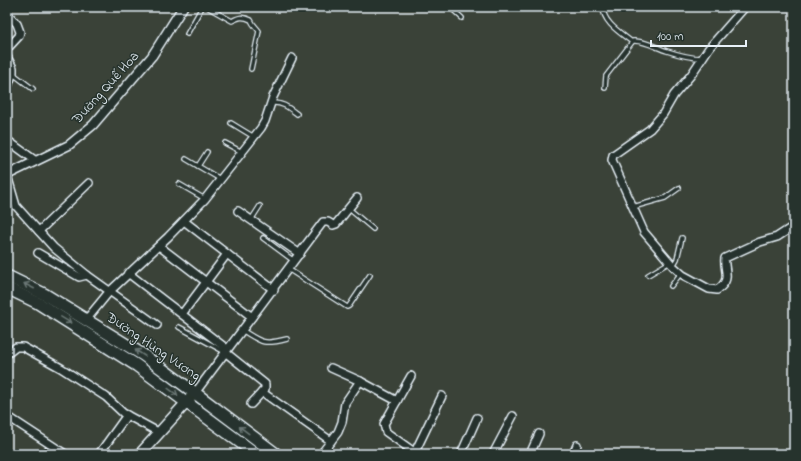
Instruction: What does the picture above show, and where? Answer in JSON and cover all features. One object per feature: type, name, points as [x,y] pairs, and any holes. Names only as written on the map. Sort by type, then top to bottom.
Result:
[{"type":"highway","name":"Đường Hùng Vương","points":[[7,276],[44,294],[143,355],[276,454]]},
{"type":"highway","name":"Đường Hùng Vương","points":[[7,288],[38,303],[136,365],[256,454]]},
{"type":"main road","points":[[140,454],[195,393]]},
{"type":"street","name":"Đường Quế Hoa","points":[[7,175],[68,145],[93,125],[152,56],[183,7]]},
{"type":"street","points":[[745,7],[709,48],[674,95],[663,114],[650,129],[611,158],[642,229],[680,273],[709,289],[717,290],[723,284],[727,273],[725,258],[760,242],[777,237],[794,226]]},
{"type":"street","points":[[7,13],[17,24],[20,32],[19,36],[7,49]]},
{"type":"street","points":[[7,57],[14,68],[14,72],[7,88]]},
{"type":"street","points":[[86,320],[109,292],[184,221],[204,199],[254,137],[265,122],[270,103],[292,58]]},
{"type":"street","points":[[7,140],[36,161]]},
{"type":"street","points":[[7,175],[16,206],[54,248],[87,276],[157,325]]},
{"type":"street","points":[[39,231],[89,183]]},
{"type":"street","points":[[195,393],[226,350],[274,290],[323,222],[328,222],[332,225],[336,224],[357,198]]},
{"type":"street","points":[[238,211],[300,254]]},
{"type":"street","points":[[184,221],[274,290]]},
{"type":"street","points":[[159,246],[252,317]]},
{"type":"street","points":[[38,253],[79,277],[87,276]]},
{"type":"street","points":[[182,314],[227,254]]},
{"type":"street","points":[[128,273],[182,314],[264,382],[266,387],[251,404]]},
{"type":"street","points":[[7,354],[16,347],[23,347],[67,372],[106,397],[126,415],[160,433]]},
{"type":"street","points":[[331,368],[360,381],[397,401]]},
{"type":"street","points":[[411,376],[384,424],[384,428],[386,432],[416,453],[442,396]]},
{"type":"street","points":[[322,454],[341,425],[345,403],[360,381]]},
{"type":"street","points":[[262,392],[331,441]]},
{"type":"street","points":[[99,454],[126,415]]},
{"type":"street","points":[[7,416],[65,454]]},
{"type":"street","points":[[493,454],[513,416]]},
{"type":"street","points":[[461,454],[477,418]]},
{"type":"street","points":[[530,454],[540,434]]},
{"type":"street","points":[[573,454],[577,445]]},
{"type":"lane","points":[[187,34],[202,7]]},
{"type":"lane","points":[[207,7],[232,21],[239,17],[246,17],[251,20],[253,25],[257,28],[259,32],[252,69]]},
{"type":"lane","points":[[450,7],[462,18]]},
{"type":"lane","points":[[603,7],[610,24],[632,42],[641,42],[682,56],[703,58]]},
{"type":"lane","points":[[605,88],[606,76],[632,42]]},
{"type":"lane","points":[[14,72],[16,76],[33,89]]},
{"type":"lane","points":[[270,103],[277,102],[282,104],[297,114]]},
{"type":"lane","points":[[231,123],[254,137]]},
{"type":"lane","points":[[225,143],[242,152]]},
{"type":"lane","points":[[198,166],[206,152]]},
{"type":"lane","points":[[186,159],[220,179]]},
{"type":"lane","points":[[179,184],[204,199]]},
{"type":"lane","points":[[632,207],[665,198],[680,188]]},
{"type":"lane","points":[[251,220],[260,206]]},
{"type":"lane","points":[[348,208],[373,229]]},
{"type":"lane","points":[[263,238],[294,261]]},
{"type":"lane","points":[[648,275],[672,264],[677,259],[682,238]]},
{"type":"lane","points":[[288,269],[347,307],[370,275]]},
{"type":"lane","points":[[671,286],[680,273]]},
{"type":"lane","points":[[179,327],[226,350]]},
{"type":"lane","points":[[242,330],[257,340],[265,343],[272,343],[287,339]]}]
